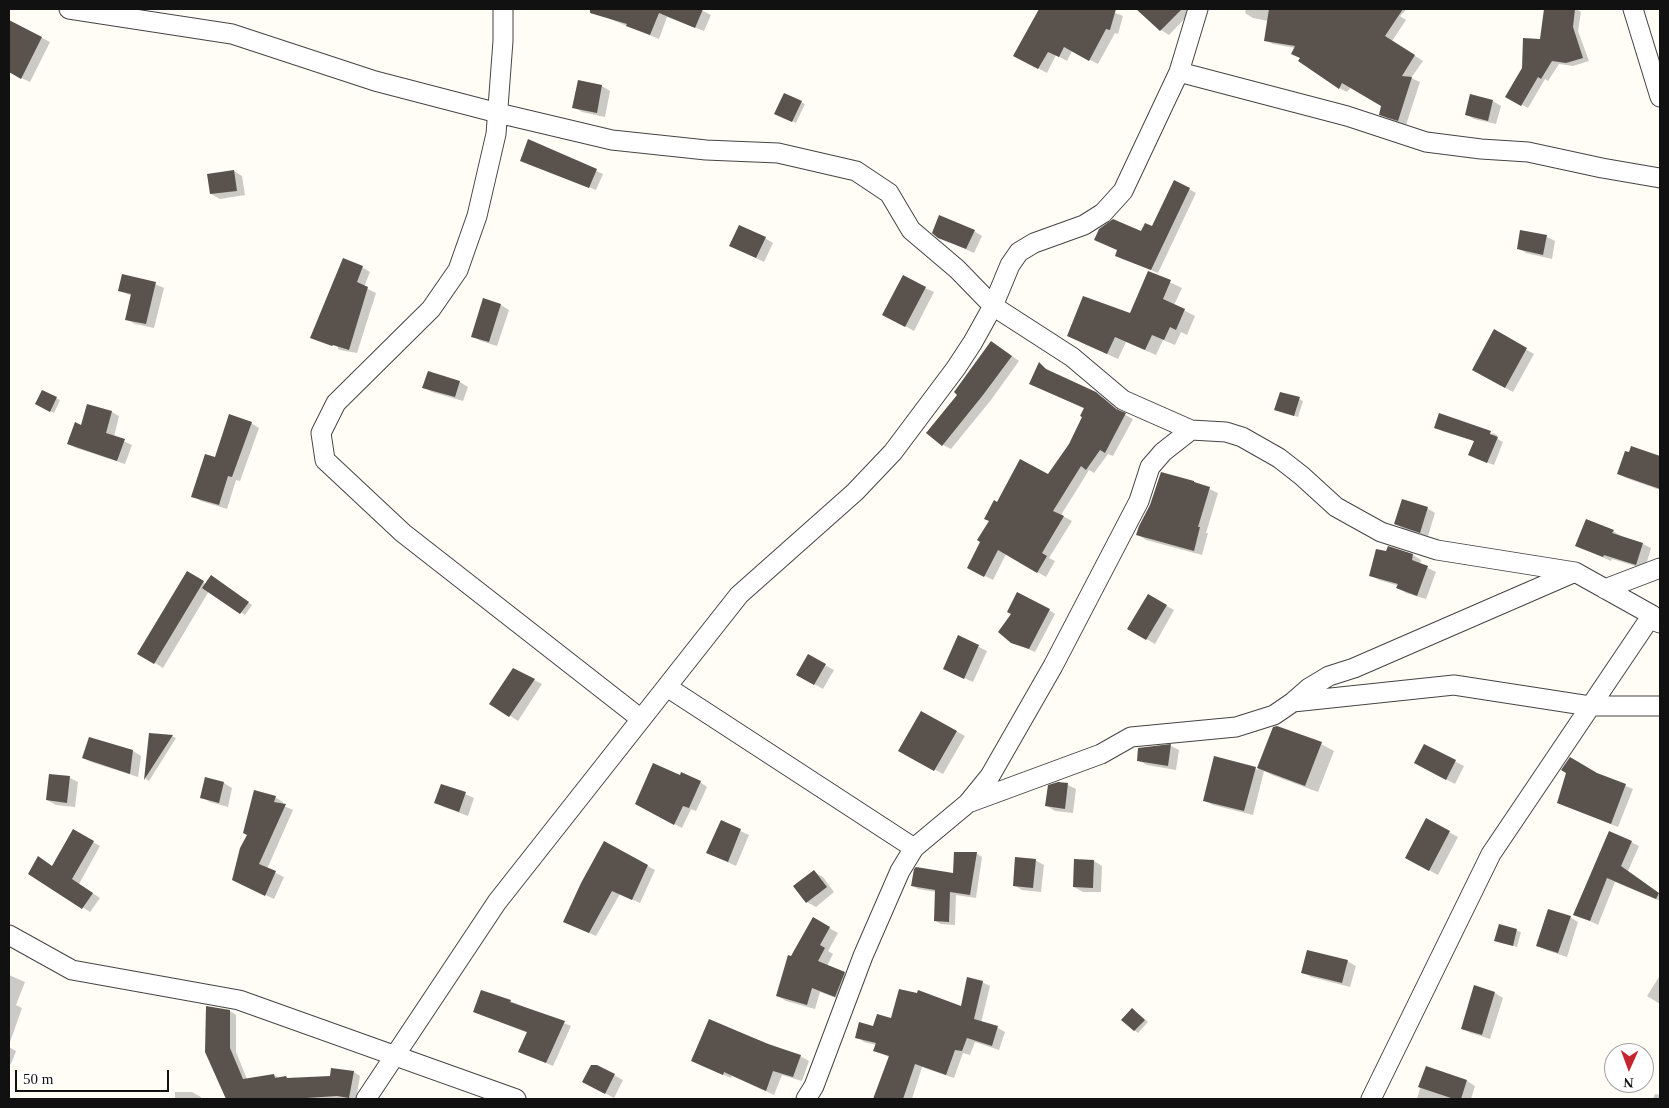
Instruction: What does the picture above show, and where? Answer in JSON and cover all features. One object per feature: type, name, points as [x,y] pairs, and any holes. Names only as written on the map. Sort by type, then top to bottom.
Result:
[{"type":"street","points":[[69,9],[232,34],[375,81],[612,140],[706,150],[778,153],[856,171],[889,193],[912,230],[957,269],[993,306],[1072,357],[1123,400],[1191,430],[1226,432],[1242,437],[1279,458],[1336,507],[1381,532],[1437,550],[1575,572],[1656,619],[1590,706],[1491,854],[1371,1099]]},
{"type":"street","points":[[503,9],[504,41],[496,134],[478,216],[458,270],[431,309],[336,403],[321,433],[325,460],[403,533],[641,719]]},
{"type":"street","points":[[366,1099],[497,902],[739,595],[855,492],[893,452],[956,368],[993,306],[1010,265],[1019,252],[1034,243],[1084,225],[1103,213],[1122,191],[1179,72],[1198,9]]},
{"type":"street","points":[[1633,9],[1660,97]]},
{"type":"street","points":[[1179,72],[1348,116],[1426,142],[1481,149],[1528,152],[1660,178]]},
{"type":"street","points":[[806,1099],[814,1086],[863,956],[900,871],[914,848],[968,803],[990,776],[1054,666],[1139,501],[1150,467],[1163,452],[1191,430]]},
{"type":"street","points":[[1605,589],[1660,568]]},
{"type":"street","points":[[968,803],[1102,754],[1131,738],[1236,727],[1274,714],[1329,676],[1354,668],[1575,572]]},
{"type":"street","points":[[1293,702],[1454,685],[1590,706],[1660,706]]},
{"type":"street","points":[[667,686],[914,848]]},
{"type":"street","points":[[9,935],[72,970],[239,1000],[516,1099]]},
{"type":"building","points":[[590,9],[703,9],[695,28],[659,13],[650,35],[626,26],[627,24],[590,13]]},
{"type":"building","points":[[1039,9],[1116,9],[1110,30],[1106,29],[1089,61],[1064,47],[1059,57],[1048,52],[1038,69],[1013,56]]},
{"type":"building","points":[[1136,9],[1182,9],[1160,31]]},
{"type":"building","points":[[1269,9],[1403,9],[1385,36],[1415,55],[1402,76],[1412,77],[1398,121],[1379,115],[1381,106],[1342,83],[1339,89],[1298,61],[1300,58],[1291,54],[1295,46],[1264,41]]},
{"type":"building","points":[[1544,9],[1575,9],[1573,27],[1583,58],[1566,63],[1552,61],[1541,79],[1538,77],[1521,106],[1505,97],[1522,68],[1523,38],[1540,39]]},
{"type":"building","points":[[9,20],[42,37],[21,79],[9,72]]},
{"type":"building","points":[[578,80],[602,85],[597,113],[572,108]]},
{"type":"building","points":[[784,93],[802,101],[792,122],[774,114]]},
{"type":"building","points":[[1470,94],[1493,100],[1488,121],[1465,115]]},
{"type":"building","points":[[528,139],[597,169],[589,188],[520,161]]},
{"type":"building","points":[[234,170],[237,191],[210,194],[207,174]]},
{"type":"building","points":[[1174,180],[1190,188],[1151,270],[1115,256],[1117,250],[1094,240],[1099,229],[1113,219],[1141,231],[1145,223],[1152,226]]},
{"type":"building","points":[[939,215],[975,230],[966,249],[938,238],[932,233]]},
{"type":"building","points":[[739,225],[766,237],[756,258],[729,246]]},
{"type":"building","points":[[1520,230],[1547,235],[1543,255],[1517,249]]},
{"type":"building","points":[[343,258],[363,266],[357,282],[368,287],[349,350],[310,338]]},
{"type":"building","points":[[1148,271],[1171,280],[1163,299],[1185,309],[1176,330],[1170,327],[1164,340],[1152,335],[1145,350],[1115,337],[1107,354],[1067,336],[1083,296],[1130,313]]},
{"type":"building","points":[[122,274],[156,282],[146,324],[125,320],[131,294],[118,291]]},
{"type":"building","points":[[903,275],[926,287],[905,327],[882,315]]},
{"type":"building","points":[[483,298],[501,304],[489,342],[471,337]]},
{"type":"building","points":[[1494,329],[1527,348],[1505,388],[1472,370]]},
{"type":"building","points":[[991,341],[1012,356],[942,446],[926,433],[957,395],[954,392]]},
{"type":"building","points":[[1039,362],[1046,369],[1096,392],[1116,409],[1126,413],[1105,453],[1100,450],[1086,470],[1081,466],[1053,511],[1064,516],[1042,553],[1047,556],[1037,573],[998,550],[984,577],[967,568],[980,542],[977,540],[989,521],[984,519],[994,500],[997,502],[1020,459],[1048,474],[1069,444],[1082,417],[1080,416],[1084,408],[1029,384]]},
{"type":"building","points":[[428,371],[460,381],[455,397],[422,388]]},
{"type":"building","points":[[42,390],[57,397],[50,412],[35,404]]},
{"type":"building","points":[[1280,392],[1300,397],[1294,416],[1274,410]]},
{"type":"building","points":[[87,404],[112,411],[106,433],[125,439],[117,461],[67,444],[75,422],[81,425]]},
{"type":"building","points":[[1439,413],[1491,431],[1490,434],[1498,437],[1487,463],[1468,455],[1474,441],[1434,428]]},
{"type":"building","points":[[229,414],[252,422],[232,477],[228,476],[219,505],[191,497],[205,454],[215,457]]},
{"type":"building","points":[[1631,446],[1660,456],[1660,489],[1617,474],[1625,451],[1629,452]]},
{"type":"building","points":[[1161,472],[1210,487],[1198,527],[1200,527],[1194,551],[1136,535],[1150,505]]},
{"type":"building","points":[[1402,499],[1428,507],[1420,533],[1394,524]]},
{"type":"building","points":[[1586,519],[1614,530],[1612,533],[1643,543],[1636,565],[1604,555],[1603,557],[1575,546]]},
{"type":"building","points":[[1388,546],[1413,554],[1412,560],[1428,566],[1417,596],[1396,588],[1398,584],[1369,576],[1376,549],[1386,551]]},
{"type":"building","points":[[187,571],[204,581],[154,664],[137,654]]},
{"type":"building","points":[[211,575],[249,602],[240,614],[202,588]]},
{"type":"building","points":[[1017,592],[1050,609],[1029,649],[1011,643],[998,632],[1011,614],[1007,612]]},
{"type":"building","points":[[1148,594],[1167,605],[1146,640],[1127,629]]},
{"type":"building","points":[[958,635],[979,645],[964,679],[943,669]]},
{"type":"building","points":[[808,654],[826,664],[814,685],[796,675]]},
{"type":"building","points":[[513,668],[535,679],[509,717],[489,704]]},
{"type":"building","points":[[921,711],[957,731],[934,771],[898,751]]},
{"type":"building","points":[[1277,726],[1322,742],[1305,786],[1257,768],[1273,727]]},
{"type":"building","points":[[149,733],[173,735],[144,780]]},
{"type":"building","points":[[89,737],[133,750],[130,774],[82,758]]},
{"type":"building","points":[[1171,744],[1168,766],[1137,761],[1138,748]]},
{"type":"building","points":[[1424,744],[1456,760],[1446,780],[1414,763]]},
{"type":"building","points":[[1214,756],[1256,767],[1244,811],[1203,801]]},
{"type":"building","points":[[1570,757],[1597,773],[1626,784],[1611,824],[1557,803],[1566,773],[1561,770]]},
{"type":"building","points":[[653,763],[680,775],[681,772],[701,781],[689,808],[683,806],[674,825],[635,804]]},
{"type":"building","points":[[49,774],[70,776],[67,803],[46,800]]},
{"type":"building","points":[[205,777],[224,782],[219,803],[200,798]]},
{"type":"building","points":[[1058,782],[1068,783],[1065,809],[1045,806],[1048,785]]},
{"type":"building","points":[[441,784],[466,792],[459,812],[434,803]]},
{"type":"building","points":[[254,790],[276,796],[274,802],[286,804],[259,864],[276,871],[265,896],[232,880],[240,848],[247,835],[243,833]]},
{"type":"building","points":[[1426,818],[1450,831],[1429,871],[1405,858]]},
{"type":"building","points":[[721,820],[741,829],[728,862],[706,853]]},
{"type":"building","points":[[73,829],[94,841],[72,879],[93,893],[82,909],[28,874],[38,856],[52,866]]},
{"type":"building","points":[[1609,831],[1632,841],[1621,866],[1659,893],[1656,899],[1607,878],[1590,921],[1573,915]]},
{"type":"building","points":[[604,841],[648,865],[632,900],[612,891],[589,933],[563,922],[581,883]]},
{"type":"building","points":[[954,852],[977,852],[970,895],[950,892],[949,922],[934,921],[935,890],[911,886],[914,869],[916,867],[953,873]]},
{"type":"building","points":[[1015,857],[1036,859],[1033,888],[1013,886]]},
{"type":"building","points":[[1074,859],[1094,860],[1093,888],[1073,887]]},
{"type":"building","points":[[814,870],[827,887],[806,903],[793,886]]},
{"type":"building","points":[[1548,909],[1571,916],[1558,953],[1536,946]]},
{"type":"building","points":[[813,917],[830,927],[820,945],[825,948],[818,961],[845,972],[835,997],[812,988],[807,1005],[776,996],[788,955],[791,956]]},
{"type":"building","points":[[1499,924],[1517,929],[1513,946],[1494,941]]},
{"type":"building","points":[[1307,950],[1348,960],[1342,983],[1301,973]]},
{"type":"building","points":[[967,977],[983,981],[974,1019],[998,1026],[992,1046],[967,1038],[962,1051],[955,1050],[946,1075],[915,1064],[903,1099],[873,1099],[889,1056],[873,1051],[876,1043],[855,1038],[859,1022],[873,1026],[877,1014],[891,1018],[899,989],[917,993],[918,990],[961,1006]]},
{"type":"building","points":[[1474,985],[1495,992],[1482,1035],[1461,1029]]},
{"type":"building","points":[[481,990],[565,1021],[546,1063],[518,1052],[527,1032],[473,1012]]},
{"type":"building","points":[[206,1006],[230,1010],[230,1048],[243,1079],[274,1074],[275,1078],[286,1076],[287,1078],[330,1076],[331,1068],[354,1071],[349,1098],[337,1096],[291,1099],[226,1099],[205,1052]]},
{"type":"building","points":[[1132,1008],[1145,1020],[1134,1031],[1121,1020]]},
{"type":"building","points":[[709,1019],[768,1044],[801,1055],[793,1077],[773,1071],[766,1091],[724,1072],[723,1075],[691,1061]]},
{"type":"building","points":[[591,1065],[597,1065],[615,1074],[605,1094],[582,1082]]},
{"type":"building","points":[[1426,1066],[1467,1080],[1461,1099],[1454,1099],[1418,1087]]}]
